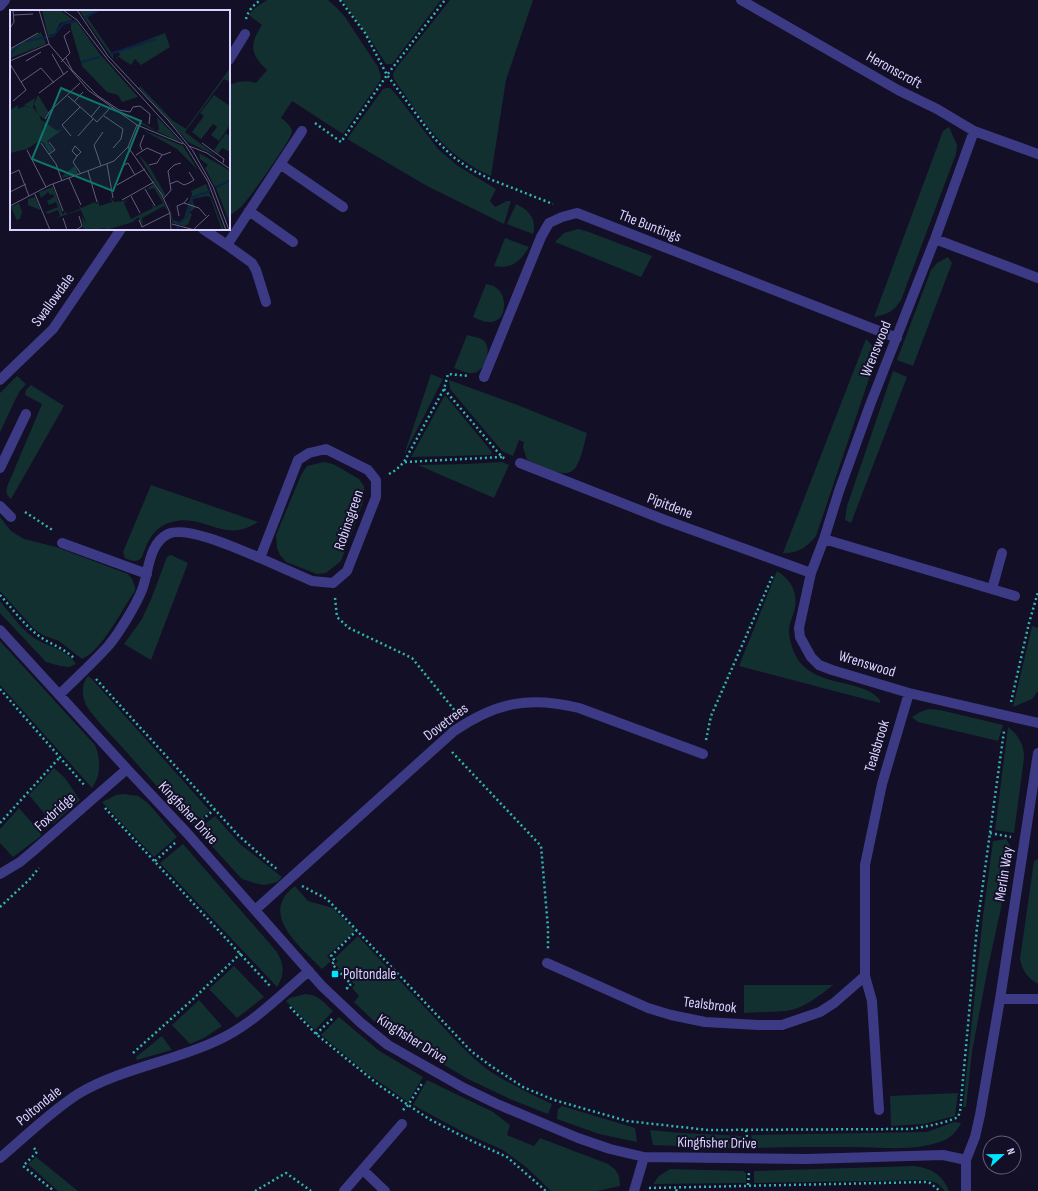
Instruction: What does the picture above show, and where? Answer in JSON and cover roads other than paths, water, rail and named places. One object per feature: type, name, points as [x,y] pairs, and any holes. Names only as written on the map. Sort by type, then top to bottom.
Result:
[{"type":"street","points":[[0,6],[5,0]]},
{"type":"street","name":"Heronscroft","points":[[741,0],[898,90],[937,109],[974,131],[1038,154]]},
{"type":"street","points":[[230,58],[245,34]]},
{"type":"street","points":[[227,244],[302,131]]},
{"type":"street","name":"Wrenswood","points":[[974,131],[935,239],[870,405],[841,484],[824,540],[811,573],[799,628],[800,637],[811,657],[819,665],[909,693],[1038,723]]},
{"type":"street","points":[[280,164],[343,208]]},
{"type":"street","points":[[249,211],[293,242]]},
{"type":"street","name":"The Buntings","points":[[484,377],[541,237],[549,223],[562,217],[577,213],[896,338]]},
{"type":"street","name":"Swallowdale","points":[[0,380],[53,329],[120,230]]},
{"type":"street","points":[[204,230],[227,244],[252,263],[256,270],[266,302]]},
{"type":"street","points":[[935,239],[1038,278]]},
{"type":"street","points":[[0,468],[26,414]]},
{"type":"street","name":"Robinsgreen","points":[[326,449],[368,470],[376,480],[376,497],[347,571],[333,583],[312,581],[260,558],[298,460],[309,453],[326,449]]},
{"type":"street","name":"Pipitdene","points":[[520,463],[665,520],[811,573]]},
{"type":"street","points":[[0,506],[11,517]]},
{"type":"street","points":[[60,694],[110,644],[142,591],[153,552],[158,542],[168,534],[179,531],[193,533],[260,558]]},
{"type":"street","points":[[824,540],[1015,596]]},
{"type":"street","points":[[62,543],[147,574]]},
{"type":"street","points":[[992,589],[1002,553]]},
{"type":"street","name":"Kingfisher Drive","points":[[0,630],[127,769],[187,832],[321,985],[361,1023],[388,1045],[464,1088],[497,1104],[578,1138],[610,1149],[644,1157],[807,1159],[943,1155],[966,1160]]},
{"type":"street","name":"Tealsbrook","points":[[879,1110],[872,1001],[865,976],[865,865],[882,784],[909,693]]},
{"type":"street","name":"Dovetrees","points":[[255,910],[442,742],[465,724],[484,714],[510,704],[527,701],[560,703],[579,708],[703,754]]},
{"type":"street","name":"Merlin Way","points":[[966,1191],[966,1160],[976,1137],[979,1122],[1000,999],[1038,753]]},
{"type":"street","name":"Foxbridge","points":[[0,874],[20,862],[127,769]]},
{"type":"street","name":"Tealsbrook","points":[[547,964],[648,1008],[670,1015],[705,1022],[758,1025],[782,1025],[820,1012],[834,1003],[865,976]]},
{"type":"street","name":"Poltondale","points":[[0,1158],[62,1105],[79,1094],[104,1081],[129,1071],[178,1057],[233,1033],[250,1022],[309,971]]},
{"type":"street","points":[[1000,999],[1038,999]]},
{"type":"street","points":[[344,1191],[402,1124]]},
{"type":"street","points":[[634,1189],[644,1157]]},
{"type":"street","points":[[363,1170],[385,1191]]},
{"type":"place","name":"Poltondale","points":[[335,974]]}]
